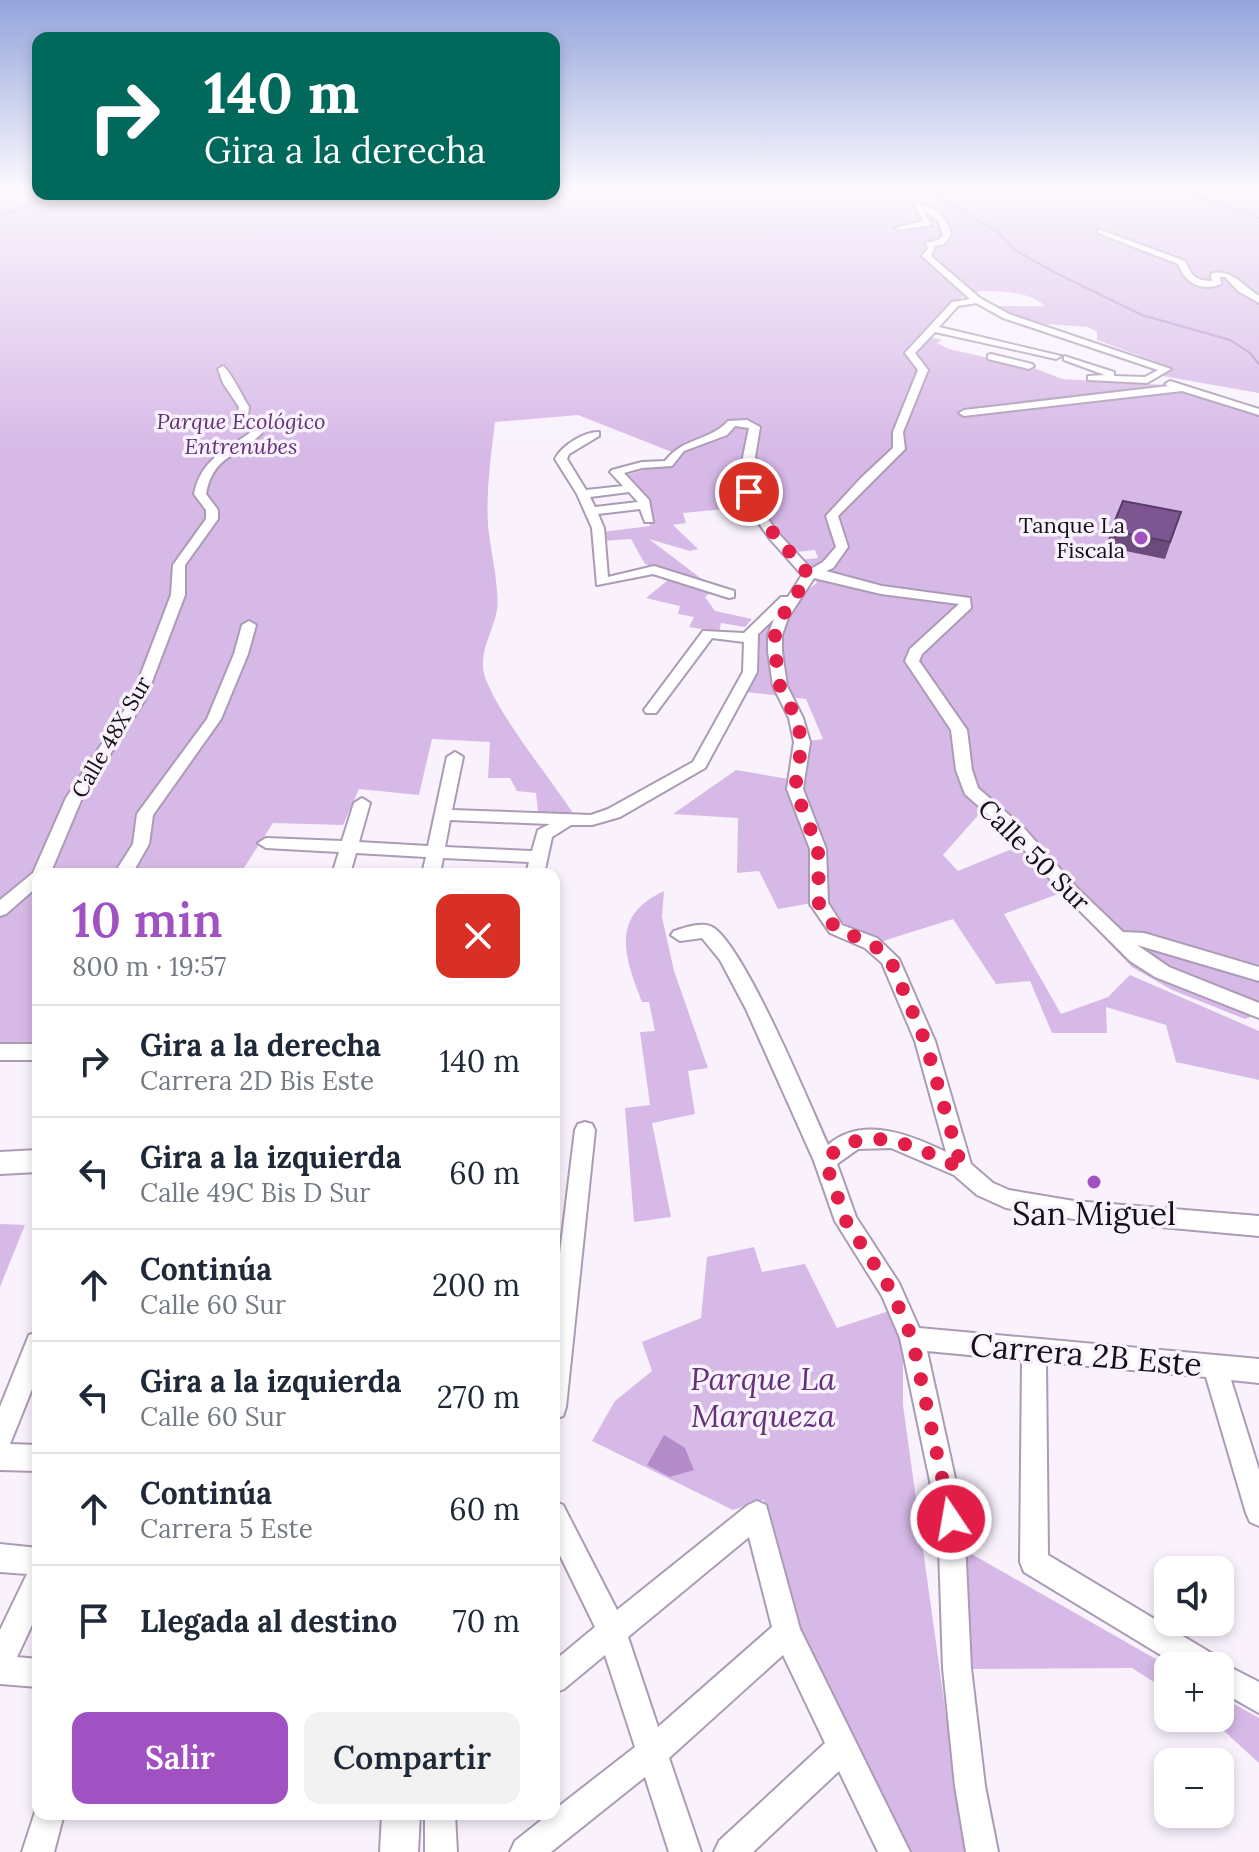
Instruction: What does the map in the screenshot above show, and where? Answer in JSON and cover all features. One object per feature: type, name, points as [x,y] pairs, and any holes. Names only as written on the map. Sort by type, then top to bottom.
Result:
[{"type":"street","points":[[950,277],[981,303],[1027,324],[1099,344],[1166,369],[1150,379]]},
{"type":"street","points":[[1187,277],[1194,283],[1217,284],[1216,277]]},
{"type":"street","points":[[1229,277],[1259,300]]},
{"type":"street","points":[[981,303],[982,320]]},
{"type":"street","points":[[443,815],[567,822],[602,818],[691,771],[707,754],[750,672],[750,638],[757,625],[833,559],[843,544],[832,516],[899,449],[898,432],[923,370],[910,353],[955,304],[981,303]]},
{"type":"street","points":[[935,329],[1061,357],[1132,381]]},
{"type":"street","points":[[955,349],[972,337]]},
{"type":"street","points":[[1042,370],[1061,357],[1099,344]]},
{"type":"street","points":[[1006,345],[991,357],[1029,366]]},
{"type":"street","name":"Calle 48X Sur","points":[[43,868],[74,798],[138,700],[147,679],[178,595],[179,565],[212,519],[212,510],[200,494],[204,474],[217,458],[257,433],[255,425],[242,417],[244,407],[223,369]]},
{"type":"street","points":[[1092,378],[1150,379],[1259,412]]},
{"type":"street","points":[[964,413],[1181,388]]},
{"type":"street","points":[[649,519],[646,505],[616,472],[642,465],[668,464],[680,449],[723,433],[730,424],[750,424],[756,428],[749,457],[756,481],[746,497],[774,536],[813,574]]},
{"type":"street","points":[[595,434],[564,452],[561,459],[583,494],[598,528],[600,577],[606,583],[654,570],[729,594]]},
{"type":"street","points":[[583,494],[632,488]]},
{"type":"street","points":[[590,511],[646,505]]},
{"type":"street","name":"Calle 50 Sur","points":[[813,574],[881,590],[960,599],[967,603],[915,652],[913,667],[930,683],[959,730],[964,770],[975,796],[1017,831],[1071,892],[1137,956],[1162,972],[1254,1005]]},
{"type":"street","points":[[798,591],[781,618],[775,635],[775,651],[780,686],[796,718],[802,742],[795,789],[818,849],[818,896],[823,913],[836,929],[871,943],[890,959],[925,1041],[962,1169]]},
{"type":"street","points":[[127,868],[141,844],[145,814],[214,719],[241,654],[249,625]]},
{"type":"street","points":[[651,710],[708,634],[750,638]]},
{"type":"street","points":[[432,868],[455,757]]},
{"type":"street","points":[[343,868],[362,803]]},
{"type":"street","points":[[266,843],[435,852],[536,866],[544,834],[567,822]]},
{"type":"street","name":"Calle 48X Sur","points":[[0,910],[32,883]]},
{"type":"street","points":[[680,935],[706,931],[727,956],[756,1009],[825,1161],[846,1221],[891,1290],[912,1338],[951,1519],[957,1668],[970,1786],[982,1852]]},
{"type":"street","points":[[1119,938],[1144,939],[1259,974]]},
{"type":"street","points":[[0,1052],[32,1052]]},
{"type":"street","points":[[560,1353],[585,1130]]},
{"type":"street","points":[[825,1161],[833,1151],[857,1140],[891,1139],[914,1146],[962,1169],[985,1189],[1006,1199],[1074,1210],[1259,1226]]},
{"type":"street","points":[[0,1163],[32,1161]]},
{"type":"street","name":"Carrera 2B Este","points":[[912,1338],[1259,1371]]},
{"type":"street","points":[[1034,1350],[1034,1562],[1183,1652]]},
{"type":"street","points":[[0,1438],[32,1358]]},
{"type":"street","points":[[1215,1367],[1259,1513]]},
{"type":"street","points":[[0,1457],[32,1458]]},
{"type":"street","points":[[560,1667],[757,1514],[787,1632],[894,1852]]},
{"type":"street","points":[[560,1526],[611,1629],[685,1852]]},
{"type":"street","points":[[0,1558],[32,1561]]},
{"type":"street","points":[[0,1661],[32,1594]]},
{"type":"street","points":[[526,1852],[653,1752],[787,1632]]},
{"type":"street","points":[[0,1670],[32,1673]]},
{"type":"street","points":[[1234,1683],[1259,1698]]},
{"type":"street","points":[[730,1852],[842,1748]]},
{"type":"street","points":[[38,1852],[47,1820]]},
{"type":"street","points":[[399,1852],[401,1820]]},
{"type":"street","points":[[440,1820],[441,1852]]},
{"type":"green space","name":"Parque Ecológico Entrenubes","points":[[0,277],[1259,277],[1259,393],[1162,376],[1173,368],[1097,340],[1097,332],[1088,327],[1032,323],[995,306],[1045,306],[1031,297],[1016,293],[990,291],[966,295],[947,307],[920,335],[942,340],[937,343],[949,349],[1037,369],[1062,379],[1164,385],[1259,415],[1259,1014],[1245,1019],[1172,990],[1132,967],[1061,893],[1004,914],[1061,1014],[1108,997],[1130,975],[1259,1031],[1259,1080],[1176,1062],[1166,1025],[1106,1007],[1107,1033],[1052,1033],[1030,981],[996,984],[953,919],[880,942],[842,922],[829,900],[778,909],[759,871],[737,873],[738,818],[673,814],[736,770],[806,782],[809,741],[823,739],[806,699],[746,692],[759,664],[756,639],[783,608],[817,583],[800,560],[818,558],[815,550],[796,552],[777,535],[756,506],[683,513],[686,523],[673,525],[698,549],[690,551],[649,539],[715,589],[705,597],[715,611],[752,619],[745,627],[721,623],[719,632],[689,627],[694,617],[678,614],[680,606],[646,598],[674,575],[645,564],[631,539],[603,541],[602,532],[650,526],[647,505],[626,475],[654,467],[671,468],[682,456],[578,415],[495,422],[489,473],[488,525],[498,601],[483,662],[486,680],[503,713],[573,813],[539,820],[536,793],[517,791],[510,778],[488,778],[490,742],[432,739],[419,795],[359,789],[343,825],[273,823],[244,868],[32,868],[32,1055],[0,1053]],"holes":[[[981,812],[1019,846],[958,871],[943,855]]]},
{"type":"green space","points":[[664,891],[662,917],[674,971],[708,1068],[688,1071],[695,1114],[652,1123],[671,1217],[634,1222],[625,1108],[650,1105],[640,1032],[655,1031],[649,1002],[642,1002],[630,969],[626,939],[635,912]]},
{"type":"green space","points":[[0,1224],[25,1225],[0,1287]]},
{"type":"green space","name":"Parque La Marqueza","points":[[754,1247],[762,1272],[805,1264],[837,1328],[892,1310],[903,1345],[903,1405],[965,1852],[909,1852],[796,1629],[764,1500],[733,1510],[592,1441],[615,1401],[652,1371],[642,1342],[701,1318],[707,1257]]},
{"type":"green space","points":[[961,1548],[1154,1658],[1154,1682],[1132,1668],[973,1669]]},
{"type":"green space","points":[[1234,1704],[1259,1718],[1259,1763],[1225,1732],[1234,1732]]},
{"type":"shaded area","points":[[664,1435],[685,1448],[694,1470],[670,1477],[647,1465]]},
{"type":"building","points":[[1123,501],[1181,512],[1170,542],[1111,530]]},
{"type":"waterway","points":[[1065,277],[1142,315],[1230,340],[1250,353],[1259,364]]},
{"type":"place","name":"Tanque La Fiscala","points":[[1141,538]]},
{"type":"place","name":"San Miguel","points":[[1094,1182]]},
{"type":"route","points":[[749,492],[746,497],[753,509],[809,575],[781,618],[775,635],[775,651],[780,686],[796,718],[802,742],[795,789],[818,849],[819,904],[829,923],[836,929],[880,948],[890,959],[925,1041],[962,1169],[914,1146],[891,1139],[857,1140],[833,1151],[825,1161],[846,1221],[902,1309],[912,1338],[951,1519]]}]
